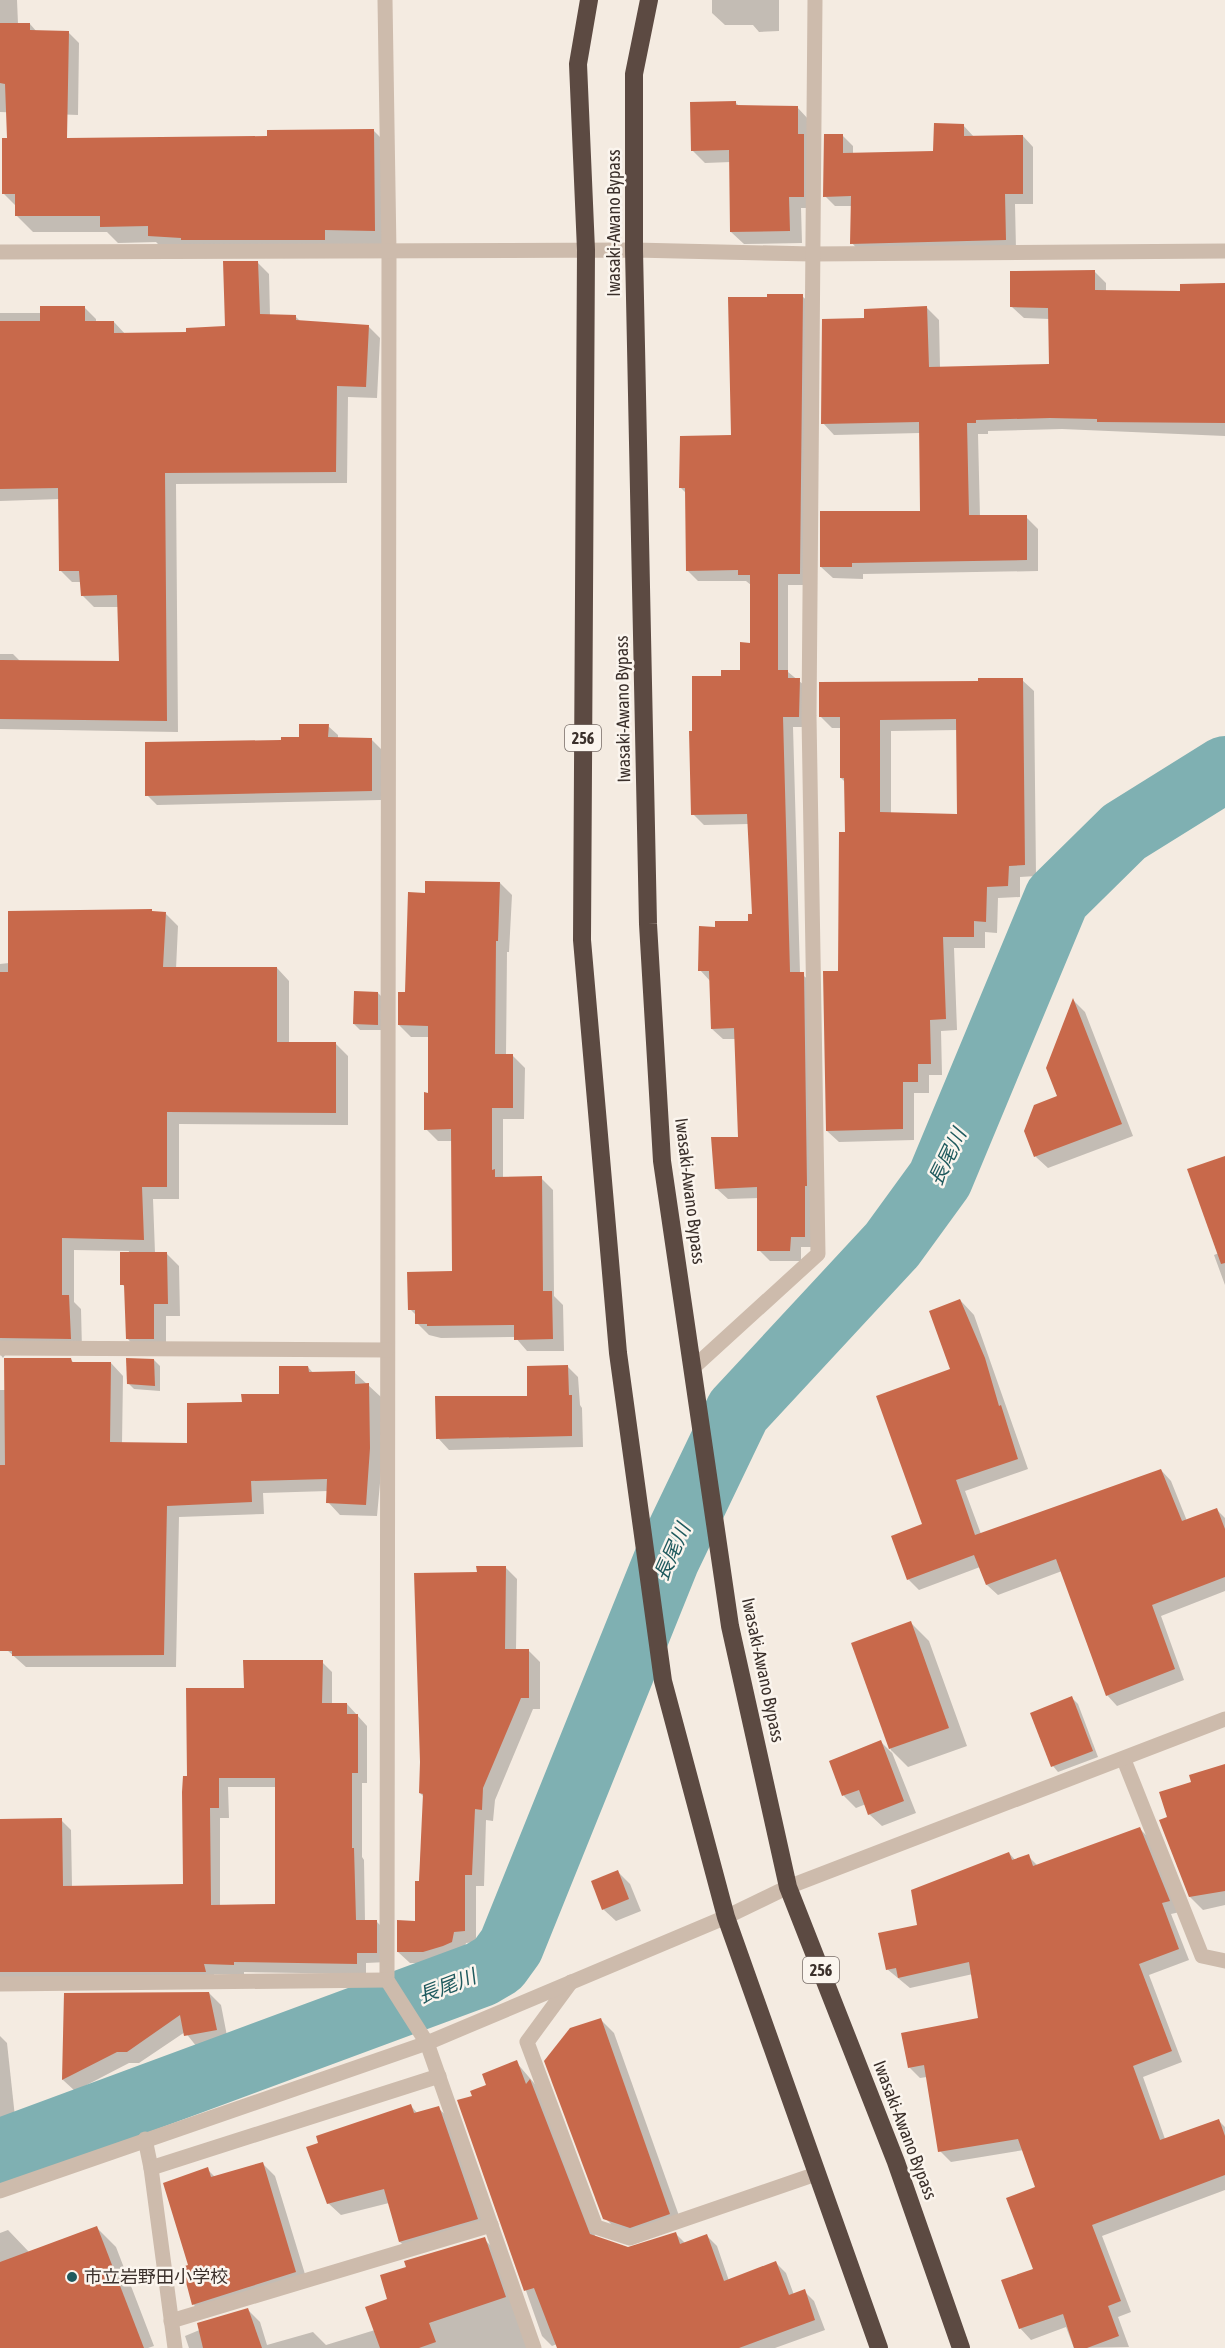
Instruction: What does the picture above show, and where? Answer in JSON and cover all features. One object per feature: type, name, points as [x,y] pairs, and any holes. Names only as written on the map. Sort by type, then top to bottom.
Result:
[{"type":"highway","name":"Iwasaki-Awano Bypass","points":[[589,0],[578,64],[586,250],[582,940],[618,1353],[663,1681],[726,1917],[879,2348]]},
{"type":"highway","name":"Iwasaki-Awano Bypass","points":[[649,0],[634,74],[634,250],[648,924],[662,1161],[730,1626],[789,1887],[896,2162],[962,2348]]},
{"type":"street","points":[[385,0],[389,250],[387,1980],[427,2043],[534,2348]]},
{"type":"street","points":[[693,1367],[818,1254],[809,716],[815,0]]},
{"type":"street","points":[[0,252],[634,250],[812,254],[1225,251]]},
{"type":"street","points":[[0,1348],[387,1350]]},
{"type":"street","points":[[0,2191],[427,2043],[726,1917],[789,1887],[1124,1760],[1225,1719]]},
{"type":"street","points":[[1124,1760],[1202,1956],[1225,1961]]},
{"type":"street","points":[[0,1984],[387,1980]]},
{"type":"street","points":[[571,1982],[527,2042],[596,2228],[630,2238],[816,2174]]},
{"type":"street","points":[[151,2168],[439,2076]]},
{"type":"street","points":[[145,2139],[151,2168],[175,2348]]},
{"type":"street","points":[[171,2321],[491,2226]]},
{"type":"building","points":[[0,23],[30,23],[30,30],[69,31],[67,138],[267,136],[267,130],[374,129],[375,231],[325,230],[325,240],[181,240],[181,238],[148,236],[148,226],[100,227],[100,216],[15,216],[15,194],[2,194],[2,138],[7,138],[5,84],[0,83]]},
{"type":"building","points":[[736,101],[736,105],[798,106],[798,134],[804,134],[804,197],[789,197],[790,231],[730,232],[729,150],[691,151],[690,102]]},
{"type":"building","points":[[934,123],[964,124],[964,136],[1023,135],[1023,194],[1005,194],[1006,240],[850,244],[851,196],[823,197],[824,134],[843,134],[843,153],[933,151]]},
{"type":"building","points":[[223,261],[258,261],[260,314],[296,315],[296,320],[369,325],[366,387],[337,386],[336,472],[165,473],[167,721],[0,719],[0,660],[119,661],[117,595],[81,596],[79,571],[59,571],[58,488],[0,489],[0,321],[40,321],[40,306],[85,306],[85,321],[114,321],[114,333],[186,332],[186,328],[225,326]]},
{"type":"building","points":[[1095,270],[1095,290],[1180,291],[1180,284],[1225,283],[1225,423],[1097,422],[1097,419],[1050,418],[976,420],[976,423],[967,423],[969,515],[1027,515],[1027,560],[852,563],[852,567],[820,567],[820,511],[920,511],[919,422],[821,424],[822,319],[864,318],[864,309],[927,306],[929,367],[1049,364],[1048,308],[1010,307],[1010,271]]},
{"type":"building","points":[[767,294],[803,294],[800,574],[778,574],[778,670],[788,670],[788,678],[800,678],[799,717],[783,717],[790,972],[804,972],[807,1186],[805,1186],[805,1237],[791,1237],[790,1251],[757,1251],[757,1187],[715,1189],[711,1137],[738,1137],[734,1028],[711,1029],[709,971],[698,971],[699,926],[715,927],[715,921],[748,921],[748,914],[752,914],[747,814],[691,815],[689,731],[692,731],[692,676],[721,676],[721,670],[740,670],[740,642],[750,643],[750,575],[738,575],[738,570],[686,571],[685,488],[679,488],[680,436],[731,435],[728,297],[767,297]]},
{"type":"building","points":[[978,678],[1023,678],[1025,865],[1009,866],[1008,886],[987,887],[986,922],[974,921],[974,937],[943,937],[946,1019],[930,1020],[931,1064],[918,1064],[918,1082],[903,1082],[903,1129],[826,1131],[823,971],[838,971],[839,832],[845,832],[844,778],[840,778],[840,717],[819,717],[819,682],[978,681]],"holes":[[[956,719],[957,814],[880,812],[880,720]]]},
{"type":"building","points":[[299,724],[329,724],[328,737],[372,738],[372,791],[145,796],[145,742],[281,740],[281,737],[299,737]]},
{"type":"building","points":[[425,881],[500,882],[498,941],[496,941],[495,1054],[513,1054],[513,1108],[492,1108],[492,1170],[495,1169],[495,1177],[542,1176],[543,1291],[552,1291],[553,1339],[514,1340],[514,1325],[427,1326],[427,1324],[415,1324],[415,1310],[408,1310],[407,1272],[452,1271],[451,1129],[424,1130],[424,1092],[428,1093],[428,1026],[398,1025],[398,992],[405,992],[408,892],[425,893]]},
{"type":"building","points":[[152,909],[152,911],[166,912],[163,967],[277,967],[277,1042],[336,1042],[336,1113],[167,1112],[167,1187],[142,1187],[144,1240],[62,1238],[62,1295],[69,1295],[71,1339],[0,1338],[0,972],[8,972],[8,911]]},
{"type":"building","points":[[354,991],[378,992],[378,1025],[353,1024]]},
{"type":"building","points":[[1073,998],[1122,1124],[1034,1157],[1024,1131],[1034,1105],[1057,1096],[1046,1068]]},
{"type":"building","points":[[1225,1156],[1225,1263],[1221,1264],[1187,1169]]},
{"type":"building","points":[[120,1252],[167,1252],[168,1304],[154,1304],[154,1339],[126,1339],[124,1285],[120,1285]]},
{"type":"building","points":[[960,1299],[985,1358],[1018,1459],[956,1480],[975,1535],[1161,1469],[1182,1521],[1217,1508],[1225,1529],[1225,1577],[1152,1605],[1175,1669],[1106,1696],[1056,1559],[986,1585],[974,1555],[907,1580],[891,1536],[922,1524],[876,1396],[950,1369],[929,1311]]},
{"type":"building","points":[[4,1358],[71,1358],[72,1362],[111,1362],[110,1442],[187,1443],[187,1403],[242,1402],[241,1394],[279,1394],[279,1366],[308,1366],[309,1372],[355,1371],[355,1384],[369,1383],[370,1448],[366,1505],[326,1503],[327,1479],[251,1481],[252,1502],[167,1506],[164,1655],[12,1656],[12,1651],[0,1651],[0,1465],[5,1465]]},
{"type":"building","points":[[126,1358],[154,1359],[155,1386],[127,1384]]},
{"type":"building","points":[[568,1365],[569,1395],[572,1395],[572,1436],[436,1439],[435,1396],[527,1396],[527,1366]]},
{"type":"building","points":[[476,1566],[506,1566],[505,1649],[529,1649],[529,1698],[521,1698],[483,1788],[482,1810],[475,1809],[472,1875],[465,1875],[465,1931],[454,1932],[452,1942],[443,1946],[423,1952],[397,1952],[397,1920],[415,1921],[415,1881],[419,1881],[423,1794],[419,1793],[414,1573],[477,1572]]},
{"type":"building","points":[[911,1621],[949,1728],[889,1749],[851,1643]]},
{"type":"building","points":[[243,1660],[323,1660],[322,1703],[347,1703],[347,1714],[358,1714],[358,1773],[352,1773],[352,1848],[354,1848],[356,1920],[377,1920],[377,1953],[357,1953],[357,1964],[234,1962],[234,1965],[204,1964],[206,1972],[0,1972],[0,1819],[62,1818],[63,1886],[183,1884],[182,1792],[183,1776],[187,1776],[186,1688],[244,1688]],"holes":[[[219,1778],[275,1778],[275,1904],[211,1905],[210,1808],[219,1808]]]},
{"type":"building","points":[[1072,1696],[1093,1751],[1051,1767],[1030,1713]]},
{"type":"building","points":[[881,1740],[904,1801],[868,1815],[859,1790],[842,1796],[829,1761]]},
{"type":"building","points":[[1225,1764],[1225,1891],[1189,1897],[1159,1820],[1167,1817],[1159,1792],[1191,1782],[1189,1775]]},
{"type":"building","points":[[1140,1827],[1170,1901],[1162,1903],[1179,1949],[1139,1964],[1172,2051],[1133,2066],[1160,2140],[1219,2119],[1225,2136],[1225,2175],[1092,2225],[1121,2301],[1108,2306],[1119,2336],[1087,2348],[1074,2348],[1063,2314],[1019,2329],[1001,2280],[1033,2269],[1006,2198],[1035,2187],[1018,2139],[938,2152],[924,2065],[908,2068],[901,2033],[978,2018],[969,1962],[898,1978],[896,1968],[886,1970],[878,1933],[917,1925],[911,1890],[1009,1852],[1012,1860],[1029,1854],[1033,1866]]},
{"type":"building","points":[[618,1870],[629,1899],[602,1910],[591,1881]]},
{"type":"building","points":[[209,1992],[217,2030],[184,2036],[180,2015],[127,2052],[117,2052],[62,2080],[64,1993]]},
{"type":"building","points":[[601,2018],[670,2214],[630,2228],[603,2219],[544,2061],[570,2028]]},
{"type":"building","points":[[517,2060],[526,2084],[530,2079],[590,2234],[628,2247],[676,2232],[680,2244],[707,2234],[724,2281],[776,2261],[789,2295],[805,2289],[815,2320],[739,2348],[557,2348],[534,2288],[524,2291],[457,2100],[472,2096],[470,2091],[486,2085],[482,2074]]},
{"type":"building","points":[[411,2104],[414,2113],[439,2106],[478,2219],[399,2242],[384,2189],[327,2204],[306,2147],[318,2143],[316,2136]]},
{"type":"building","points":[[263,2162],[296,2272],[192,2305],[182,2267],[188,2265],[163,2183],[208,2167],[211,2177]]},
{"type":"building","points":[[97,2226],[144,2348],[0,2348],[0,2262]]},
{"type":"building","points":[[485,2237],[506,2297],[429,2323],[436,2342],[419,2348],[380,2348],[365,2307],[387,2299],[380,2275],[406,2267],[404,2261]]},
{"type":"building","points":[[248,2308],[262,2348],[203,2348],[197,2323]]},
{"type":"waterway","name":"長尾川","points":[[0,2152],[481,1974],[498,1964],[511,1946],[667,1559],[738,1411],[892,1245],[940,1179],[1057,898],[1124,832],[1225,769]]},
{"type":"place","name":"市立岩野田小学校","points":[[72,2277]]}]
